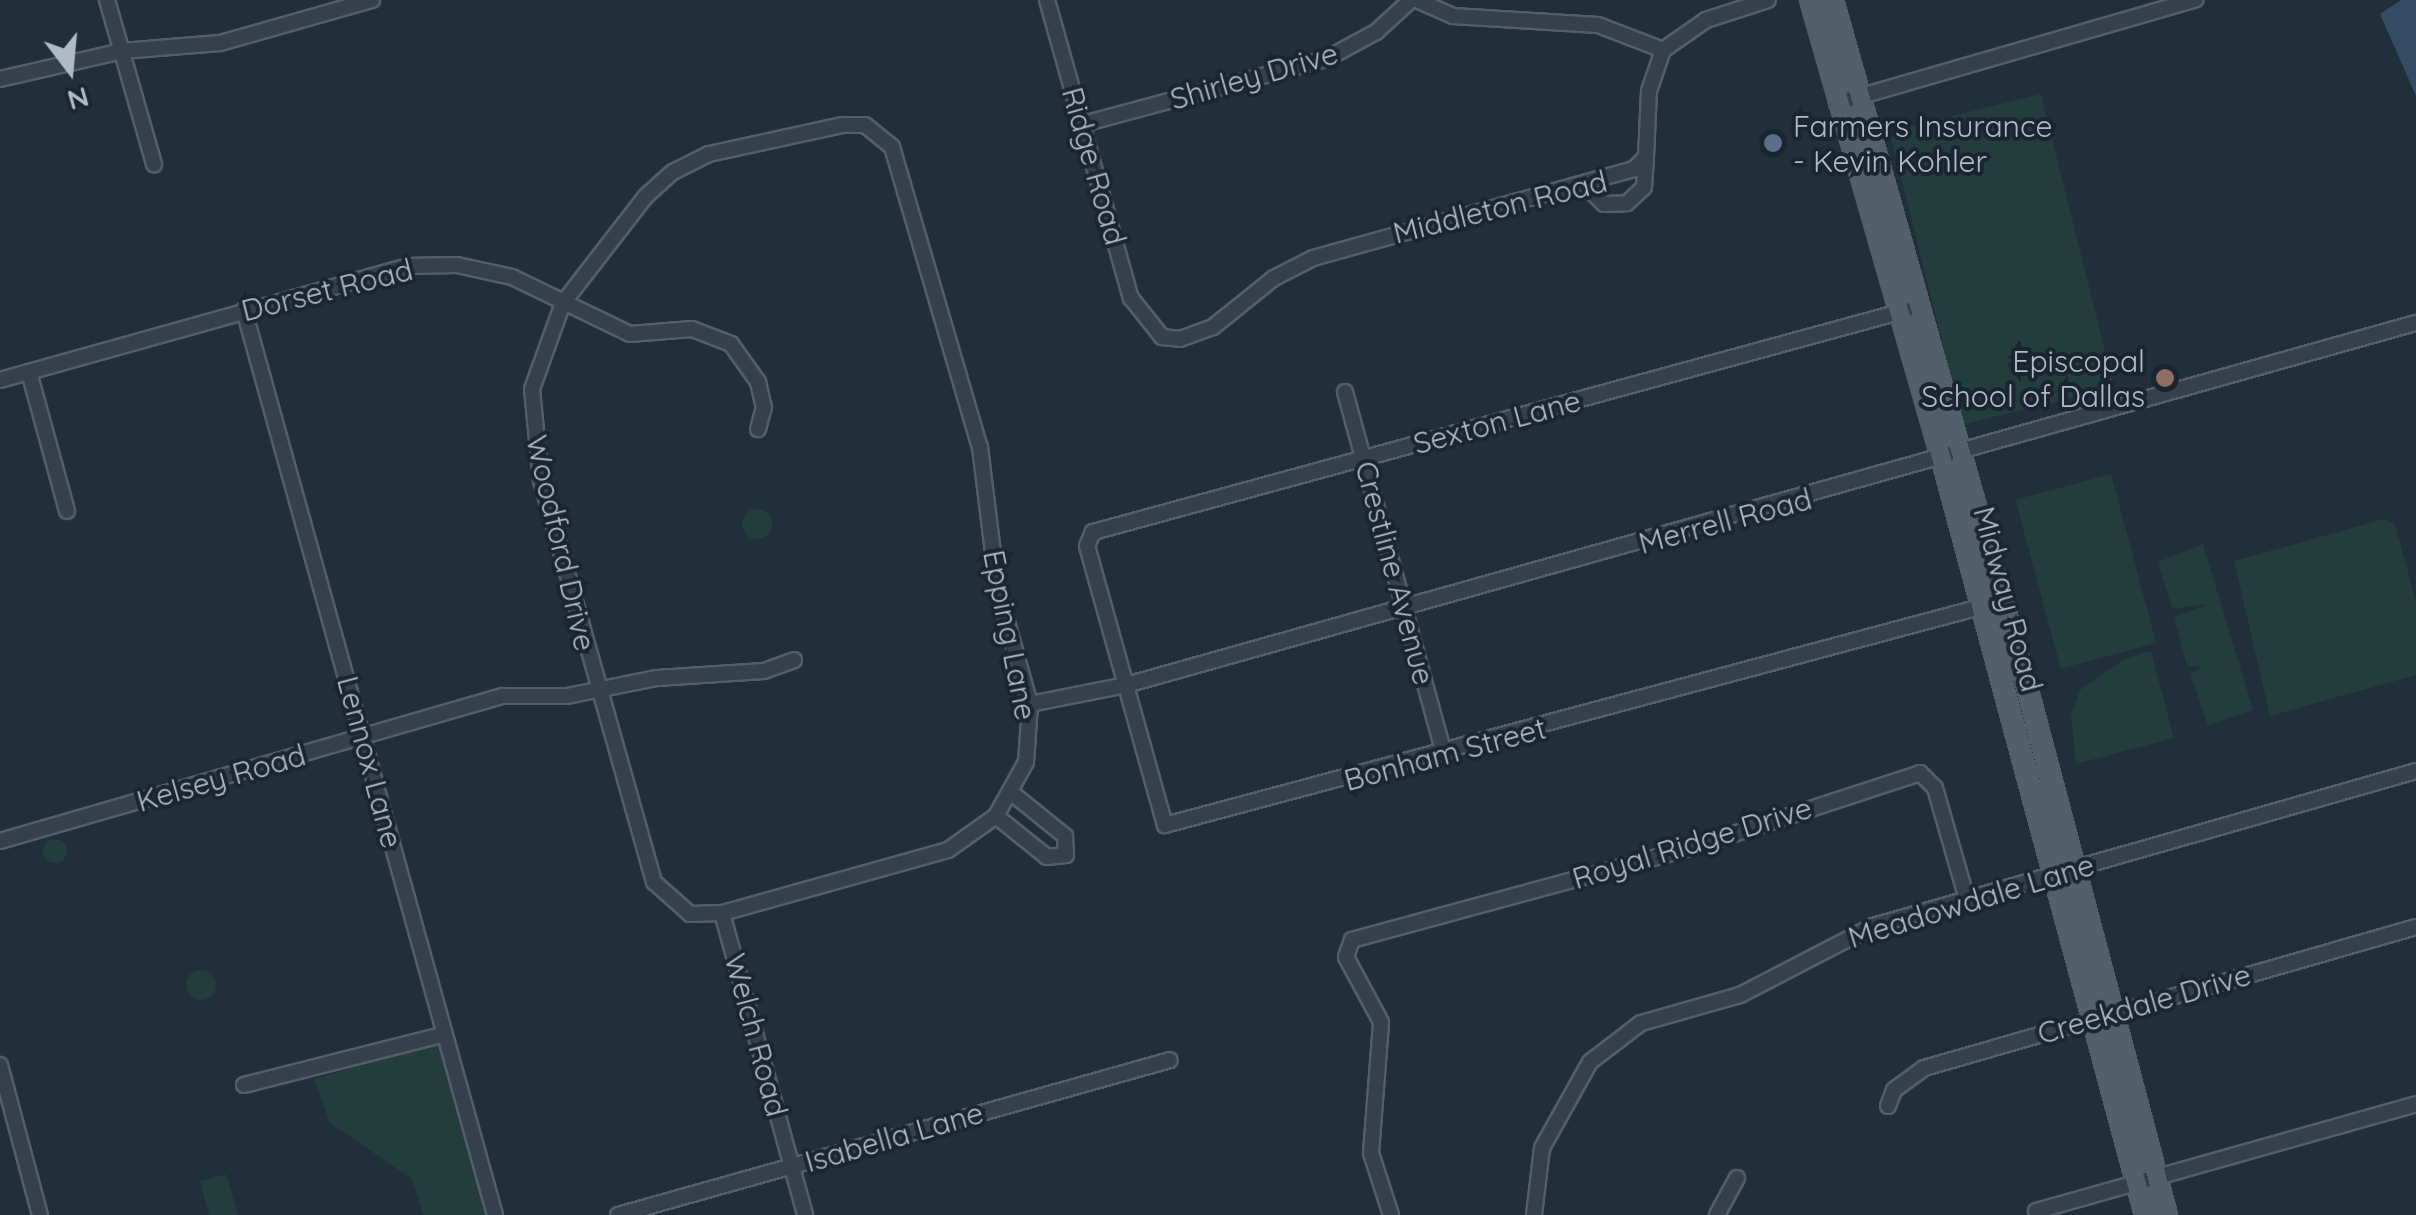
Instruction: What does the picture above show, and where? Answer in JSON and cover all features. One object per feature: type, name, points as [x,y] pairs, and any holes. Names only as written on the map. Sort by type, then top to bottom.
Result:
[{"type":"main road","name":"Midway Road","points":[[1810,0],[1896,312],[2003,601],[2167,1215]]},
{"type":"main road","name":"Midway Road","points":[[1833,0],[1917,307],[1982,607],[2145,1215]]},
{"type":"main road","points":[[1860,183],[1881,178]]},
{"type":"street","points":[[107,0],[154,164]]},
{"type":"street","points":[[0,79],[122,51],[220,42],[372,0]]},
{"type":"street","name":"Ridge Road","points":[[1047,0],[1132,298],[1151,327]]},
{"type":"street","points":[[1414,0],[1453,16],[1598,26],[1662,50],[1706,20],[1768,0]]},
{"type":"street","name":"Shirley Drive","points":[[1083,124],[1326,59],[1376,32],[1414,0]]},
{"type":"street","points":[[1838,103],[2195,0]]},
{"type":"street","name":"Middleton Road","points":[[1151,327],[1162,337],[1196,335],[1274,278],[1313,258],[1619,177],[1646,157],[1649,91],[1662,50]]},
{"type":"street","name":"Woodford Drive","points":[[722,914],[690,914],[654,882],[598,690],[532,427],[532,389],[563,303],[646,196],[692,160],[865,124],[892,147],[897,164]]},
{"type":"street","points":[[1585,185],[1604,204],[1627,203],[1644,187],[1646,157]]},
{"type":"street","name":"Epping Lane","points":[[722,914],[948,850],[996,816],[1013,794],[1026,762],[1030,704],[997,586],[980,448],[897,164]]},
{"type":"street","name":"Dorset Road","points":[[0,380],[408,266],[440,265],[512,277],[630,334],[692,329],[730,344],[758,382],[764,407],[758,429]]},
{"type":"street","name":"Sexton Lane","points":[[1087,546],[1093,532],[1917,307]]},
{"type":"street","name":"Lennox Lane","points":[[244,310],[495,1215]]},
{"type":"street","name":"Merrell Road","points":[[1030,704],[1126,686],[2416,322]]},
{"type":"street","points":[[29,372],[67,511]]},
{"type":"street","name":"Crestline Avenue","points":[[1345,392],[1444,754]]},
{"type":"street","name":"Bonham Street","points":[[1087,546],[1166,825],[1444,754],[2003,601]]},
{"type":"street","name":"Kelsey Road","points":[[0,841],[502,696],[598,690],[657,678],[764,671],[794,660]]},
{"type":"street","name":"Meadowdale Lane","points":[[1534,1215],[1542,1148],[1590,1062],[1620,1036],[1661,1015],[1740,995],[1873,926],[1966,896],[2416,771]]},
{"type":"street","name":"Royal Ridge Drive","points":[[1391,1215],[1371,1152],[1380,1022],[1346,957],[1352,940],[1694,846],[1920,773],[1934,788],[1966,896]]},
{"type":"street","points":[[996,816],[1047,857],[1066,855],[1065,836],[1013,794]]},
{"type":"street","name":"Welch Road","points":[[722,914],[806,1215]]},
{"type":"street","name":"Creekdale Drive","points":[[1888,1106],[1894,1090],[1924,1068],[2416,928]]},
{"type":"street","points":[[244,1085],[445,1034]]},
{"type":"street","name":"Isabella Lane","points":[[618,1215],[1170,1060]]},
{"type":"street","points":[[0,1065],[40,1215]]},
{"type":"street","points":[[2036,1211],[2416,1104]]},
{"type":"street","points":[[1718,1215],[1737,1178]]},
{"type":"green space","points":[[2041,94],[2114,387],[1963,425],[1890,132]]},
{"type":"green space","points":[[2111,474],[2156,643],[2061,669],[2015,500]]},
{"type":"green space","points":[[757,509],[768,513],[772,524],[768,535],[757,539],[746,535],[742,524],[746,513]]},
{"type":"green space","points":[[2384,519],[2395,524],[2416,602],[2416,675],[2270,716],[2234,561]]},
{"type":"green space","points":[[2203,544],[2253,710],[2208,725],[2190,674],[2203,666],[2187,666],[2174,618],[2207,604],[2172,609],[2158,562]]},
{"type":"green space","points":[[2151,651],[2174,738],[2076,764],[2071,715],[2080,690],[2124,659]]},
{"type":"green space","points":[[55,839],[64,842],[64,860],[55,863],[46,860],[43,851],[46,842]]},
{"type":"green space","points":[[201,970],[211,975],[216,985],[211,995],[201,1000],[191,995],[186,985],[191,975]]},
{"type":"green space","points":[[438,1043],[485,1215],[423,1215],[412,1179],[330,1123],[314,1079]]},
{"type":"green space","points":[[226,1174],[238,1215],[209,1215],[200,1181]]},
{"type":"water","points":[[2401,0],[2416,0],[2416,96],[2380,14]]},
{"type":"place","name":"Farmers Insurance - Kevin Kohler","points":[[1773,143]]},
{"type":"place","name":"Episcopal School of Dallas","points":[[2165,378]]}]
